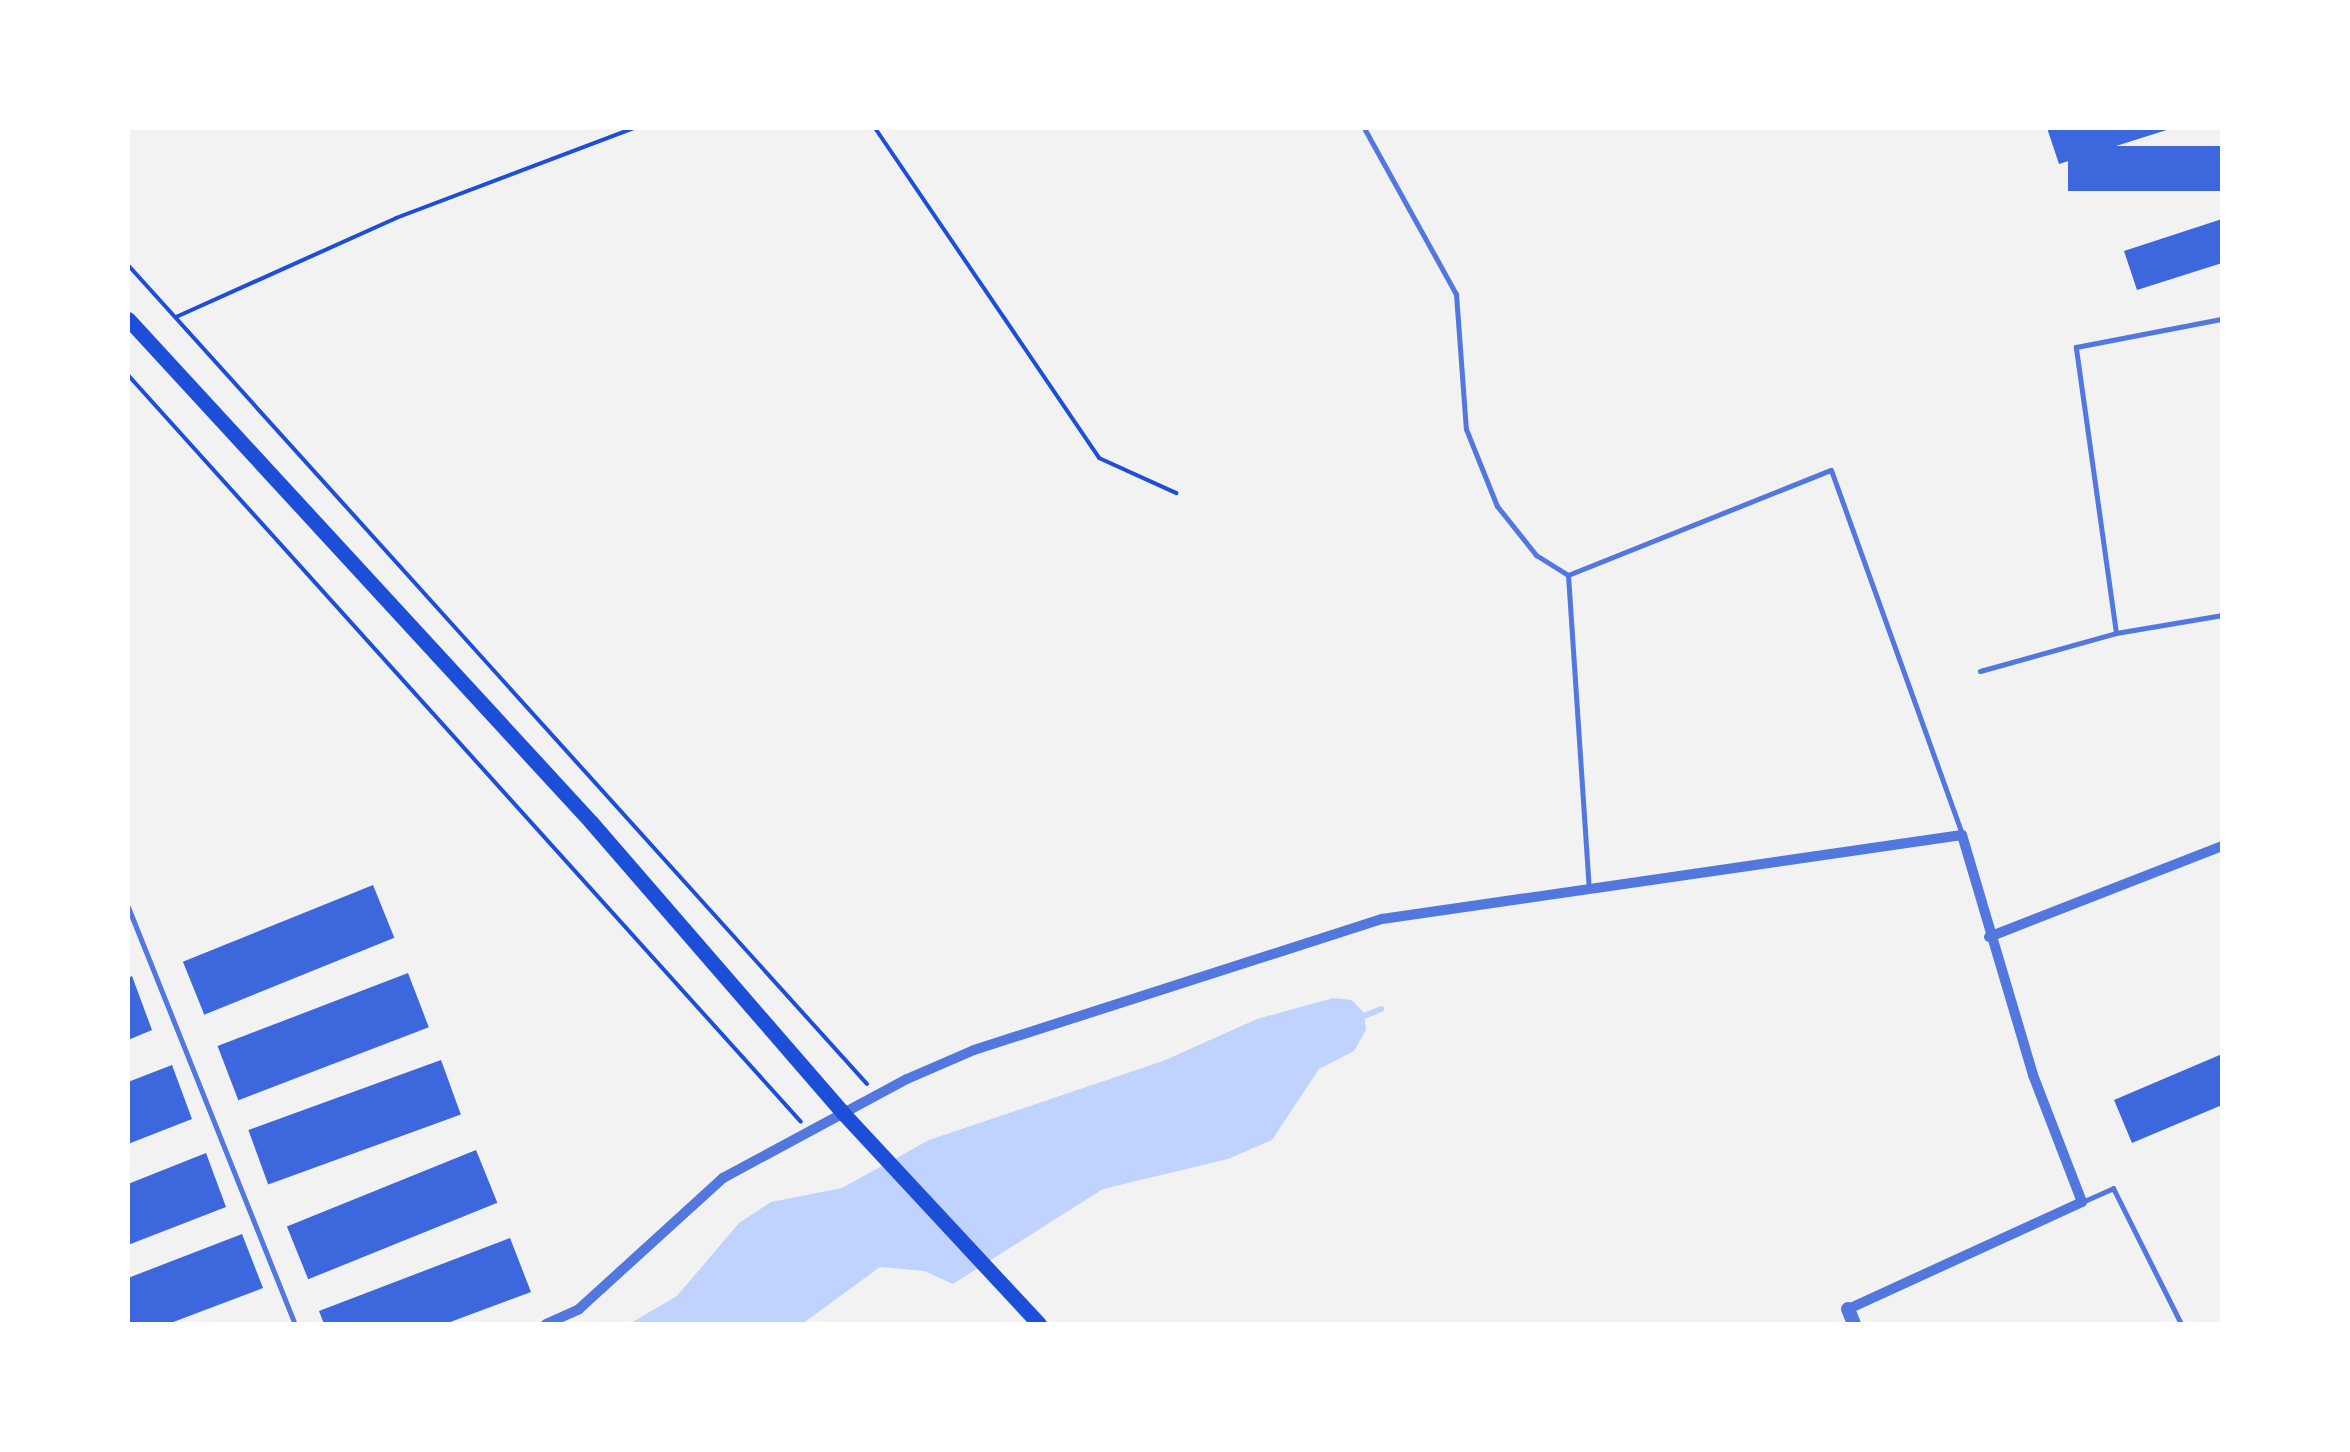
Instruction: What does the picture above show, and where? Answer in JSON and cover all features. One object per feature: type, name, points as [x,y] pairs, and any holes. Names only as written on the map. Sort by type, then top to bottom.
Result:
[{"type":"main road","points":[[128,320],[591,822],[857,1128],[1039,1324]]},
{"type":"street","points":[[546,1324],[579,1310],[700,1194],[843,1112],[974,1050],[1382,919],[1962,835],[1989,937],[2082,1202],[1848,1309],[1854,1324]]},
{"type":"street","points":[[1989,937],[2222,846]]},
{"type":"lane","points":[[1364,128],[1456,294],[1466,429],[1497,506],[1536,554],[1568,574]]},
{"type":"lane","points":[[2116,633],[2076,347],[2222,320]]},
{"type":"lane","points":[[1568,574],[1831,470],[1962,835]]},
{"type":"lane","points":[[1568,574],[1589,888]]},
{"type":"lane","points":[[1980,671],[2116,633],[2222,615]]},
{"type":"lane","points":[[128,907],[295,1324]]},
{"type":"lane","points":[[2082,1202],[2113,1188],[2181,1324]]},
{"type":"path","points":[[128,265],[176,317],[396,218],[634,128]]},
{"type":"path","points":[[875,128],[1098,458],[1176,493]]},
{"type":"water","points":[[1333,998],[1352,1000],[1364,1013],[1366,1030],[1354,1051],[1319,1069],[1272,1140],[1228,1159],[1103,1189],[953,1284],[924,1271],[880,1267],[802,1324],[629,1324],[677,1296],[739,1223],[771,1202],[842,1188],[929,1140],[1163,1061],[1257,1019]]},
{"type":"building","points":[[2047,128],[2173,128],[2059,164]]},
{"type":"building","points":[[2068,146],[2222,146],[2222,191],[2068,191]]},
{"type":"building","points":[[2222,219],[2222,263],[2137,290],[2124,251]]},
{"type":"building","points":[[373,885],[394,938],[204,1015],[183,962]]},
{"type":"building","points":[[408,973],[429,1027],[238,1100],[218,1046]]},
{"type":"building","points":[[132,976],[152,1030],[128,1040],[128,978]]},
{"type":"building","points":[[2222,1054],[2222,1105],[2132,1143],[2114,1100]]},
{"type":"building","points":[[441,1060],[461,1115],[268,1185],[248,1130]]},
{"type":"building","points":[[172,1065],[192,1119],[128,1144],[128,1082]]},
{"type":"building","points":[[476,1150],[497,1203],[308,1279],[287,1226]]},
{"type":"building","points":[[206,1153],[226,1207],[128,1245],[128,1184]]},
{"type":"building","points":[[242,1234],[263,1288],[168,1324],[128,1324],[128,1278]]},
{"type":"building","points":[[510,1238],[531,1292],[445,1324],[324,1324],[319,1311]]},
{"type":"waterway","points":[[1359,1018],[1381,1009]]}]
